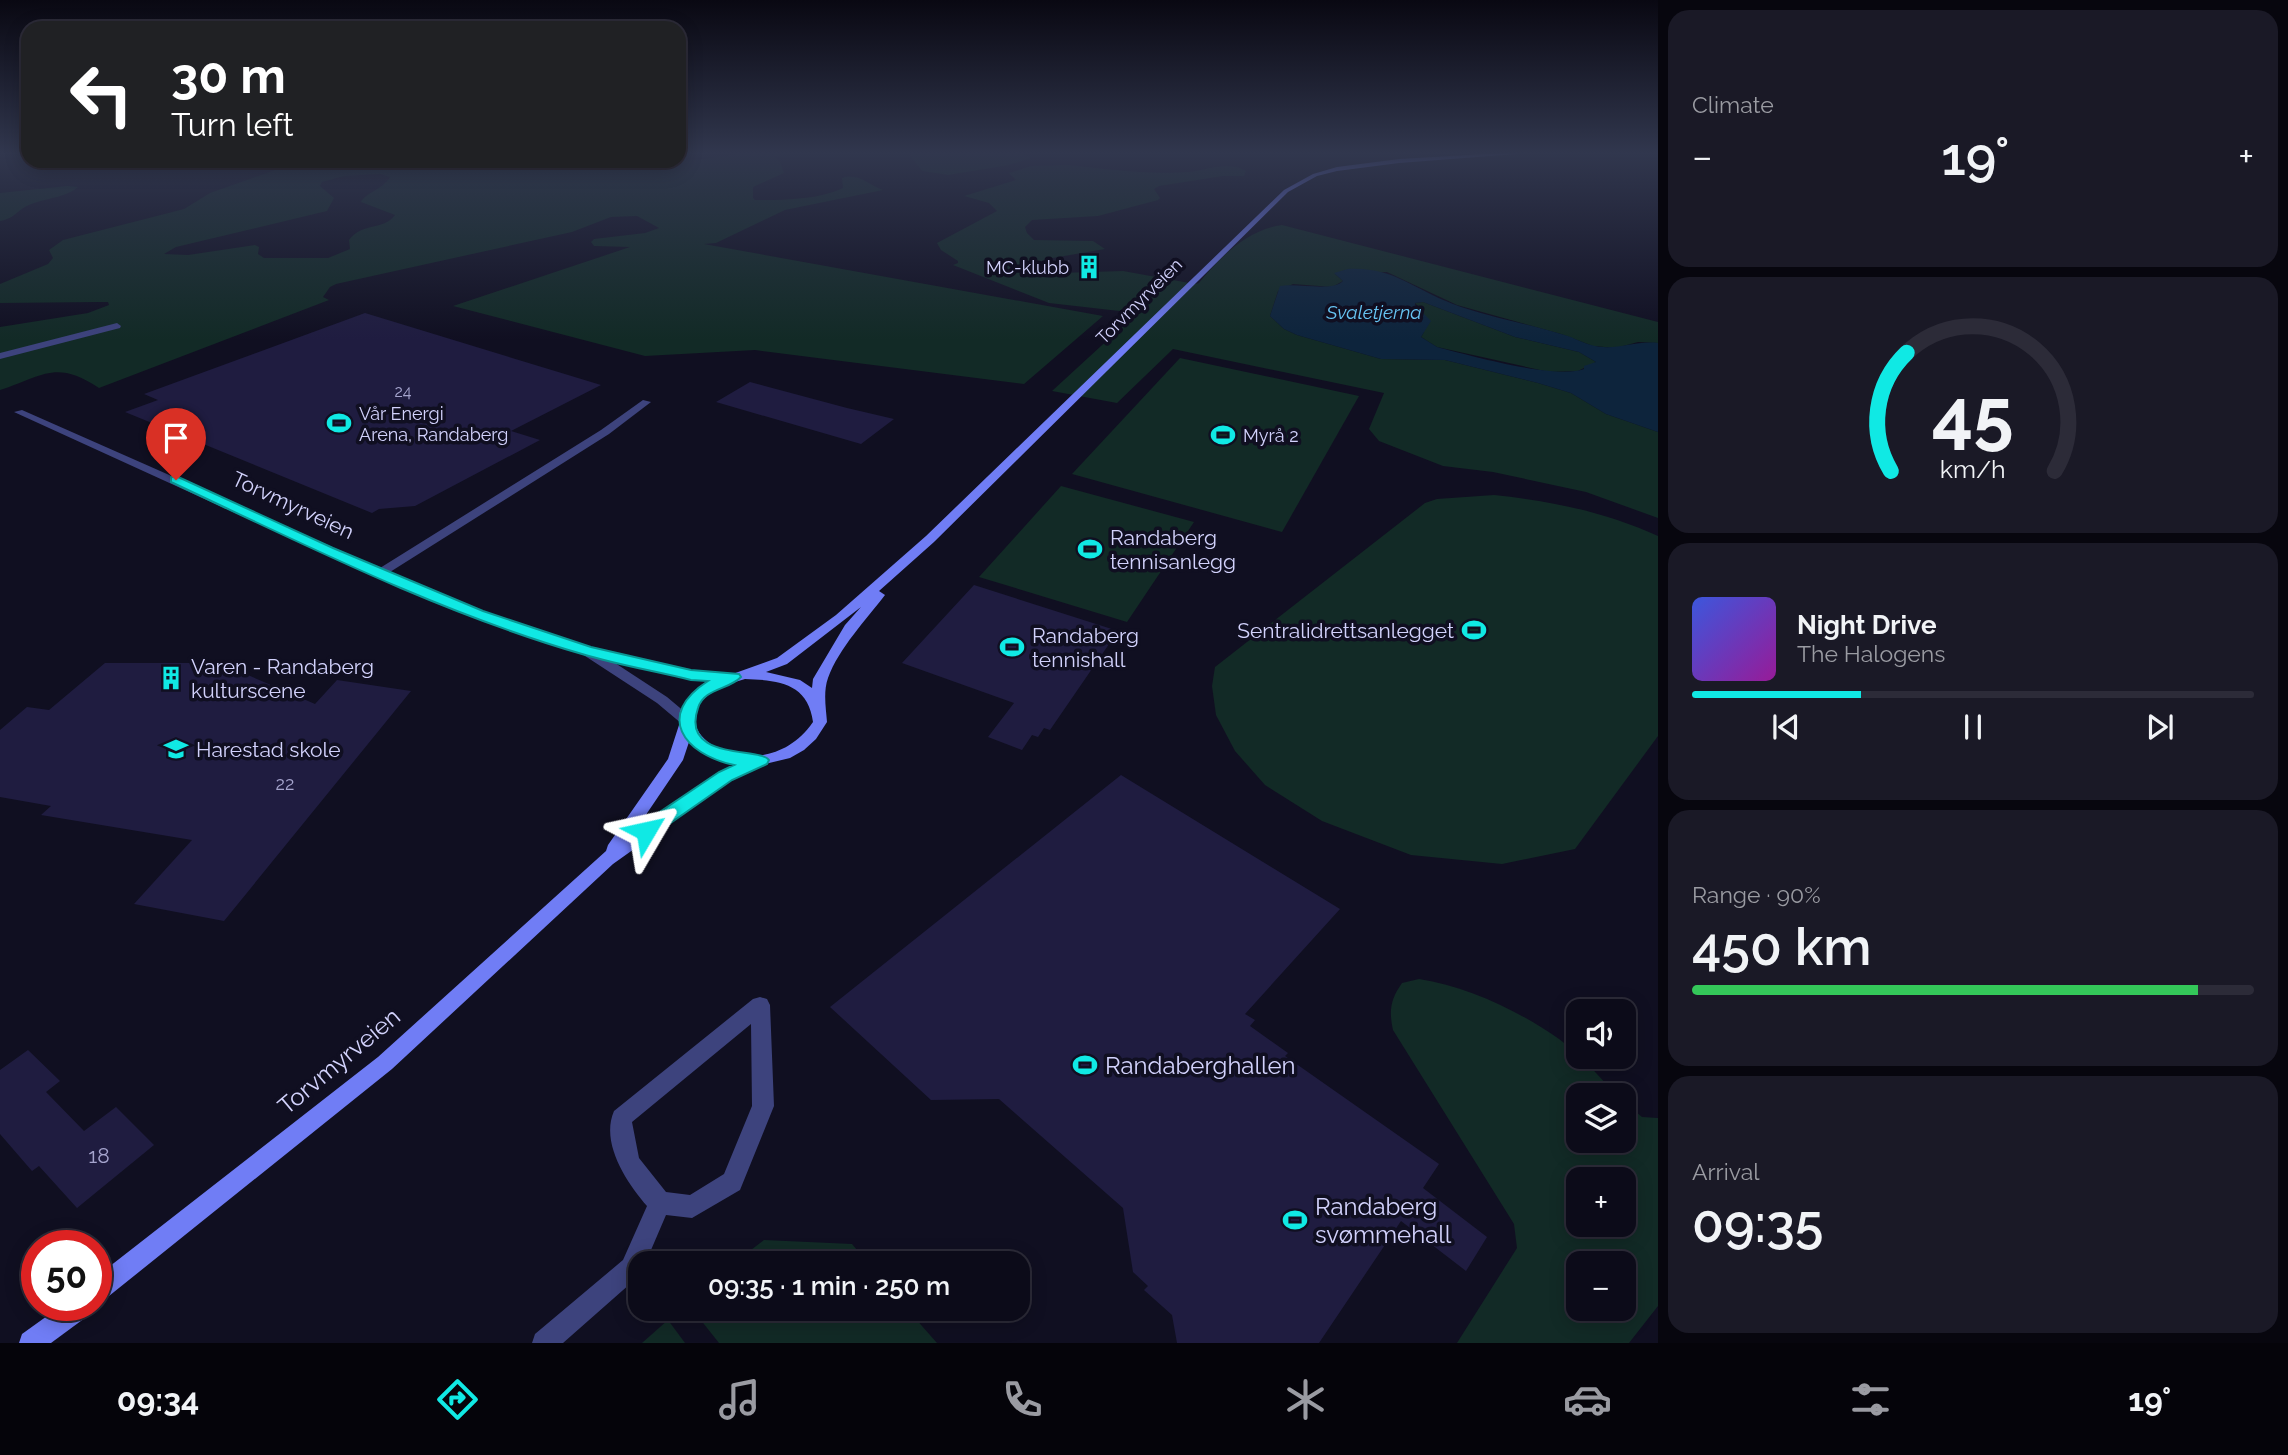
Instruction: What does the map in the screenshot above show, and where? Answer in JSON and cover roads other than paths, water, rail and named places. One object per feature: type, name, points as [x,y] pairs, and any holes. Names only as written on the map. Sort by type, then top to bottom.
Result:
[{"type":"main road","name":"Torvmyrveien","points":[[739,676],[782,661],[841,618],[930,539],[1262,215]]},
{"type":"main road","name":"Torvmyrveien","points":[[818,703],[820,679],[852,625],[930,539]]},
{"type":"main road","points":[[769,675],[790,680],[807,690],[818,703],[820,722],[805,743],[792,751],[761,760],[720,756],[704,748],[693,737],[687,723],[690,707],[699,694],[714,684],[739,676],[769,675]]},
{"type":"main road","name":"Torvmyrveien","points":[[607,859],[676,760],[687,723]]},
{"type":"main road","name":"Torvmyrveien","points":[[112,1279],[385,1063],[607,859],[725,776],[761,760]]},
{"type":"main road","points":[[31,1343],[60,1321]]},
{"type":"street","points":[[0,356],[117,326]]},
{"type":"street","points":[[380,573],[605,432],[646,402]]},
{"type":"street","name":"Torvmyrveien","points":[[19,412],[40,419],[380,573],[478,614],[587,651]]},
{"type":"street","points":[[587,651],[691,675],[739,676]]},
{"type":"street","points":[[587,651],[662,700],[687,723]]},
{"type":"street","points":[[760,1005],[763,1106],[732,1182],[692,1207],[660,1203],[635,1176],[621,1142],[621,1118],[760,1005]]},
{"type":"street","points":[[544,1343],[631,1268],[660,1203]]},
{"type":"water","name":"Svaletjerna","points":[[1348,269],[1364,269],[1391,275],[1466,309],[1600,347],[1658,343],[1658,432],[1606,414],[1571,393],[1538,383],[1445,360],[1381,359],[1297,335],[1284,329],[1270,316],[1280,286],[1323,287],[1343,281],[1334,273]],"holes":[[[1423,302],[1515,337],[1579,352],[1596,362],[1571,372],[1554,371],[1512,365],[1437,347],[1421,337],[1431,321],[1415,303]]]},
{"type":"place","name":"MC-klubb","points":[[1089,267]]},
{"type":"place","name":"Vår Energi Arena, Randaberg","points":[[339,423]]},
{"type":"place","name":"Myrå 2","points":[[1223,435]]},
{"type":"place","name":"Randaberg tennisanlegg","points":[[1090,549]]},
{"type":"place","name":"Sentralidrettsanlegget","points":[[1474,630]]},
{"type":"place","name":"Randaberg tennishall","points":[[1012,647]]},
{"type":"place","name":"Varen - Randaberg kulturscene","points":[[171,678]]},
{"type":"place","name":"Harestad skole","points":[[176,749]]},
{"type":"place","name":"Randaberghallen","points":[[1085,1065]]},
{"type":"place","name":"Randaberg svømmehall","points":[[1295,1220]]}]
